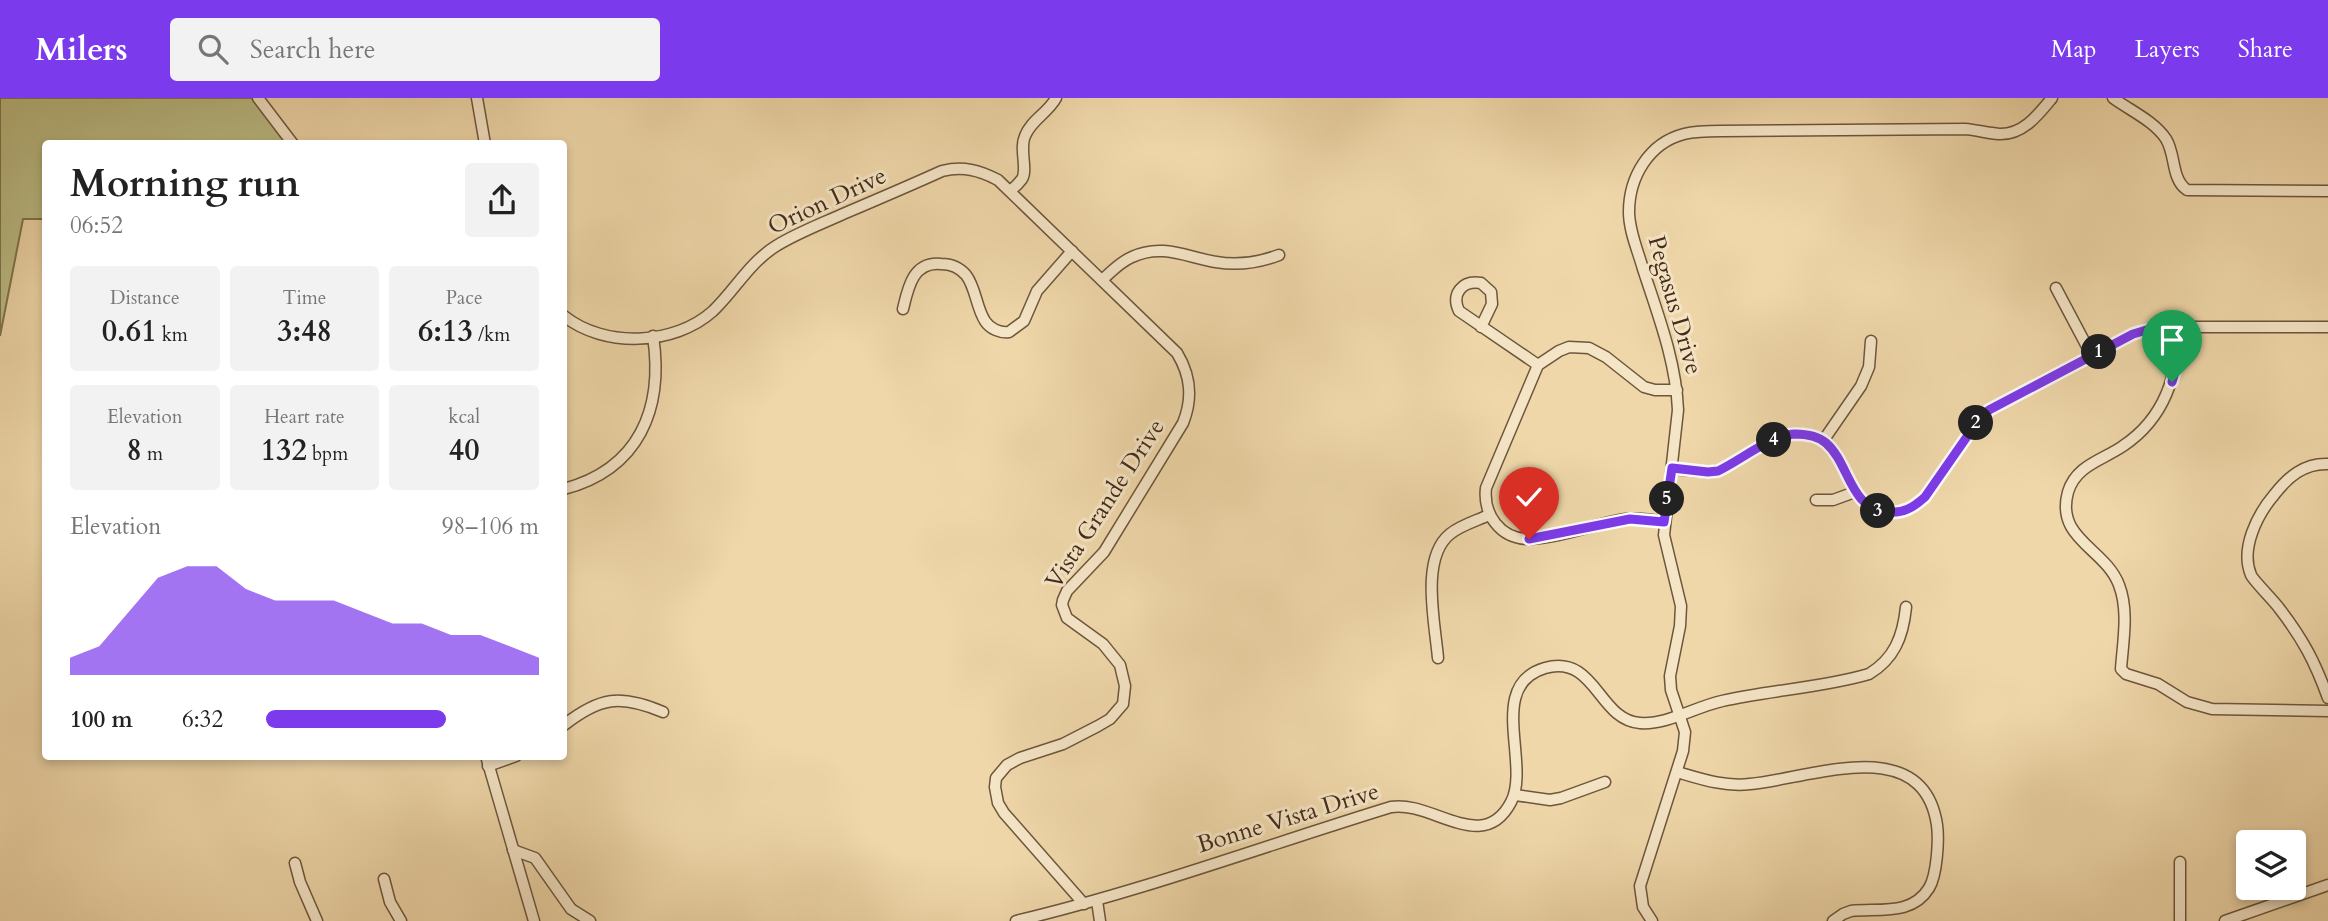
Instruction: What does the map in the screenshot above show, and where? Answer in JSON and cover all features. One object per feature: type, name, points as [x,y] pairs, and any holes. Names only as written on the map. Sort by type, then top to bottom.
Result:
[{"type":"street","points":[[477,98],[484,140]]},
{"type":"street","points":[[1010,191],[1022,179],[1022,144],[1025,135],[1056,98]]},
{"type":"street","name":"Pegasus Drive","points":[[1652,921],[1643,907],[1640,886],[1676,772],[1685,733],[1671,690],[1670,676],[1680,626],[1681,606],[1665,544],[1664,522],[1678,410],[1677,390],[1671,358],[1629,214],[1637,172],[1651,152],[1674,138],[1702,132],[1965,129],[2001,134],[2010,133],[2033,120],[2052,98]]},
{"type":"street","points":[[2113,98],[2165,137],[2174,158],[2178,180],[2187,190],[2328,191]]},
{"type":"street","points":[[259,99],[290,140]]},
{"type":"street","name":"Orion Drive","points":[[567,318],[583,329],[625,339],[685,328],[705,317],[722,301],[750,266],[783,242],[942,171],[961,168],[979,171],[998,180],[1010,191]]},
{"type":"street","name":"Vista Grande Drive","points":[[1010,191],[1177,353],[1188,376],[1190,401],[1183,423],[1113,538],[1096,562],[1067,591],[1062,605],[1067,618],[1103,643],[1119,665],[1125,686],[1123,704],[1110,719],[1098,726],[1063,744],[1020,758],[1007,765],[996,778],[998,803],[1003,813],[1084,904]]},
{"type":"street","points":[[904,309],[908,287],[915,274],[930,264],[950,265],[965,273],[970,281],[986,323],[999,332],[1009,332],[1024,321],[1037,291],[1072,251]]},
{"type":"street","points":[[1102,280],[1129,258],[1149,251],[1173,251],[1213,262],[1234,264],[1255,263],[1279,255]]},
{"type":"street","points":[[2056,288],[2092,356]]},
{"type":"street","points":[[2179,326],[2177,365],[2160,408],[2150,422],[2125,445],[2080,472],[2073,481],[2066,501],[2072,530],[2107,563],[2122,596],[2125,608],[2121,669],[2126,674],[2158,684],[2187,702],[2212,709],[2328,711]]},
{"type":"street","points":[[1672,468],[1718,471],[1786,436],[1804,435],[1823,441],[1837,457],[1862,501],[1878,510],[1897,512],[1916,505],[1925,497],[1973,428],[1989,410],[2141,331],[2179,326],[2328,327]]},
{"type":"street","points":[[1481,327],[1538,365]]},
{"type":"street","points":[[567,488],[589,481],[617,462],[644,426],[652,406],[656,384],[653,336]]},
{"type":"street","points":[[1823,441],[1866,376],[1871,341]]},
{"type":"street","points":[[1664,522],[1630,519],[1529,539],[1509,535],[1502,530],[1489,515],[1485,497],[1489,477],[1538,365],[1549,356],[1569,347],[1589,348],[1644,387],[1677,390]]},
{"type":"street","points":[[2328,464],[2305,468],[2281,486],[2269,500],[2253,528],[2249,553],[2251,575],[2267,592],[2305,645],[2316,664],[2328,698]]},
{"type":"street","points":[[1816,500],[1832,500],[1855,492]]},
{"type":"street","points":[[1438,658],[1432,582],[1433,559],[1450,534],[1489,515]]},
{"type":"street","points":[[1605,782],[1550,800],[1515,795],[1514,702],[1520,685],[1541,669],[1574,669],[1590,682],[1616,713],[1632,722],[1652,723],[1720,701],[1868,674],[1880,667],[1895,651],[1906,607]]},
{"type":"street","points":[[567,723],[587,708],[610,700],[634,701],[663,712]]},
{"type":"street","points":[[487,761],[534,921]]},
{"type":"street","points":[[1676,772],[1709,782],[1743,785],[1869,766],[1895,771],[1916,784],[1930,803],[1937,824],[1934,877],[1930,887],[1924,895],[1908,906],[1851,911],[1833,921]]},
{"type":"street","name":"Bonne Vista Drive","points":[[1016,921],[1097,901],[1391,807],[1418,808],[1468,826],[1488,824],[1504,813],[1515,795]]},
{"type":"street","points":[[513,850],[535,858],[571,909],[590,921]]},
{"type":"street","points":[[2180,862],[2180,921]]},
{"type":"street","points":[[295,863],[317,921]]},
{"type":"street","points":[[384,879],[390,902],[401,921]]},
{"type":"street","points":[[2225,921],[2328,885]]},
{"type":"street","points":[[1097,901],[1100,921]]},
{"type":"green space","points":[[0,98],[258,98],[284,140],[42,140],[42,219],[23,219],[0,336]]},
{"type":"route","points":[[1529,539],[1630,519],[1664,522],[1672,468],[1718,471],[1777,439],[1795,434],[1813,436],[1830,447],[1855,492],[1870,507],[1887,512],[1907,510],[1925,497],[1980,418],[1989,410],[2133,334],[2160,327],[2179,326],[2179,350],[2172,382]]}]
